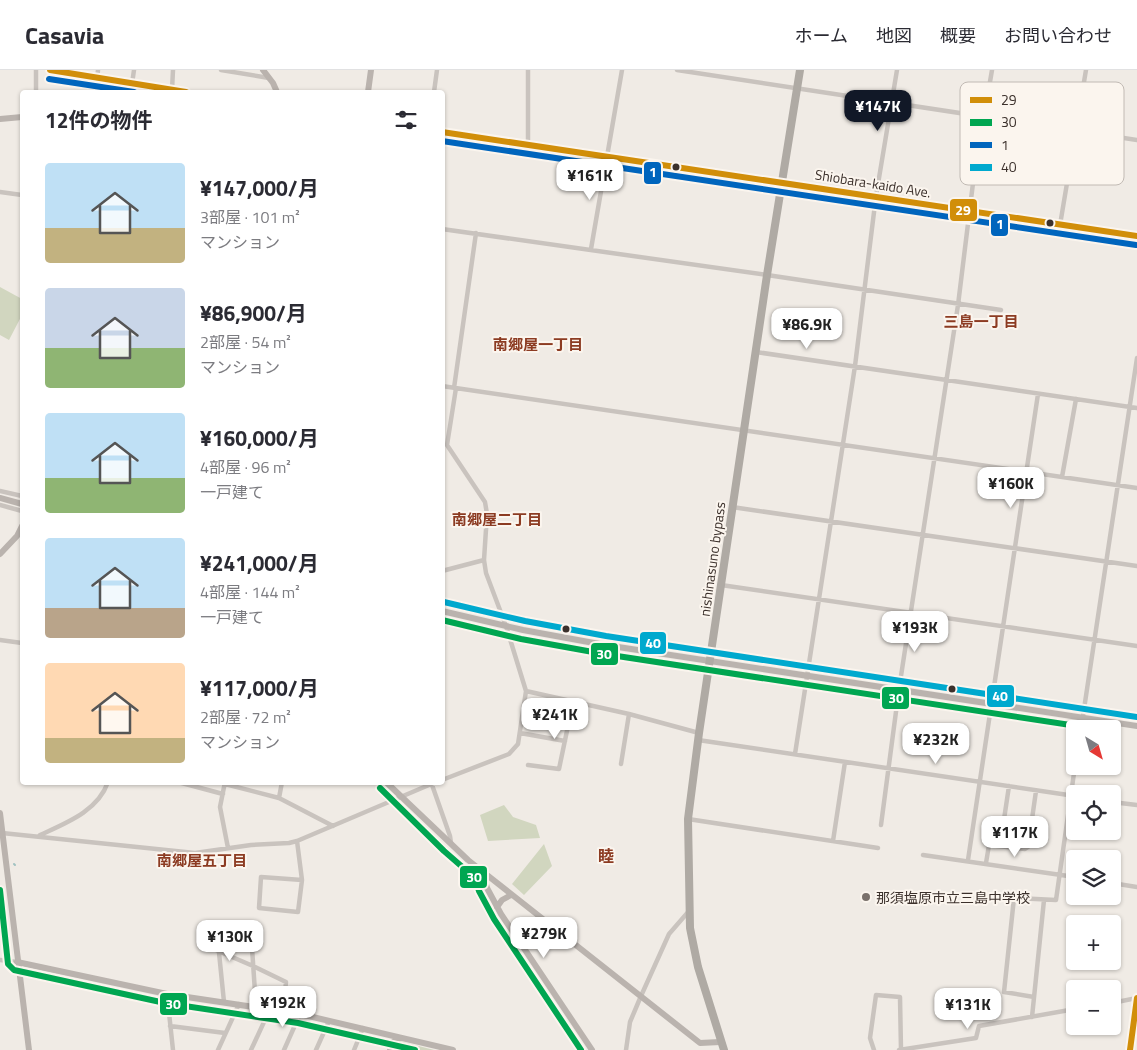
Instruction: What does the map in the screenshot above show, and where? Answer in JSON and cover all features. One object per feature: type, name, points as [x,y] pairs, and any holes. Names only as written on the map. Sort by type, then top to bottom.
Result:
[{"type":"highway","name":"nishinasuno bypass","points":[[724,1050],[698,967],[690,928],[688,818],[698,736],[732,507],[800,70]]},
{"type":"street","points":[[36,70],[36,90]]},
{"type":"street","points":[[50,70],[165,90]]},
{"type":"street","points":[[97,78],[98,70]]},
{"type":"street","points":[[132,84],[134,70]]},
{"type":"street","points":[[170,90],[173,70]]},
{"type":"street","points":[[221,70],[269,78]]},
{"type":"street","points":[[263,70],[276,90]]},
{"type":"street","points":[[368,90],[371,70]]},
{"type":"street","points":[[434,90],[437,70]]},
{"type":"street","points":[[528,70],[528,145]]},
{"type":"street","points":[[591,249],[622,70]]},
{"type":"street","points":[[676,70],[707,72],[797,89],[960,113]]},
{"type":"street","points":[[795,754],[855,366],[866,290],[876,196],[897,70]]},
{"type":"street","points":[[0,119],[20,117]]},
{"type":"street","name":"Shiobara-kaido Ave.","points":[[445,132],[1137,236]]},
{"type":"street","points":[[1124,138],[1137,140]]},
{"type":"street","points":[[881,825],[899,689],[958,305],[973,185]]},
{"type":"street","points":[[1060,225],[1067,185]]},
{"type":"street","points":[[0,192],[20,195]]},
{"type":"street","points":[[445,229],[591,249],[1001,310]]},
{"type":"street","points":[[445,779],[509,754],[518,744],[526,692],[506,626],[486,574],[484,560],[487,514],[485,502],[446,445],[476,234]]},
{"type":"street","points":[[756,352],[1137,408]]},
{"type":"street","points":[[1083,718],[1137,358]]},
{"type":"street","points":[[445,386],[1137,488]]},
{"type":"street","points":[[968,860],[1038,394]]},
{"type":"street","points":[[1062,477],[1076,399]]},
{"type":"street","points":[[0,491],[20,496]]},
{"type":"street","points":[[0,498],[20,503]]},
{"type":"street","points":[[0,505],[20,510]]},
{"type":"street","points":[[732,507],[1137,566]]},
{"type":"street","points":[[0,554],[17,536],[20,530]]},
{"type":"street","points":[[445,569],[484,560]]},
{"type":"street","points":[[721,585],[1137,646]]},
{"type":"street","points":[[445,611],[506,626],[605,645],[1137,726]]},
{"type":"street","points":[[0,640],[20,643]]},
{"type":"street","points":[[526,692],[629,714],[698,736],[795,754],[1066,795]]},
{"type":"street","points":[[528,765],[559,769],[573,702]]},
{"type":"street","points":[[621,764],[629,714]]},
{"type":"street","points":[[520,733],[565,740]]},
{"type":"street","points":[[833,841],[845,762]]},
{"type":"street","points":[[40,836],[92,807],[105,792],[107,785]]},
{"type":"street","points":[[189,785],[223,794]]},
{"type":"street","points":[[225,785],[220,807],[228,848]]},
{"type":"street","points":[[232,785],[279,798],[333,826]]},
{"type":"street","points":[[279,798],[281,785]]},
{"type":"street","points":[[389,785],[450,845],[483,873],[700,1043],[720,1042]]},
{"type":"street","points":[[2,832],[195,854],[228,848],[297,841],[428,785]]},
{"type":"street","points":[[434,785],[450,836],[450,845]]},
{"type":"street","points":[[1000,846],[1009,786]]},
{"type":"street","points":[[986,863],[988,845],[1025,849],[1028,847],[1036,791]]},
{"type":"street","points":[[1121,803],[1137,805]]},
{"type":"street","points":[[0,813],[29,1050]]},
{"type":"street","points":[[688,818],[878,848]]},
{"type":"street","points":[[1034,997],[1004,992],[1014,898],[1056,900],[1066,835]]},
{"type":"street","points":[[297,841],[302,880],[298,912],[259,908],[261,877],[302,880]]},
{"type":"street","points":[[923,855],[1066,875]]},
{"type":"street","points":[[483,873],[487,888],[498,907],[592,1050]]},
{"type":"street","points":[[1121,884],[1137,887]]},
{"type":"street","points":[[498,907],[502,900],[511,895]]},
{"type":"street","points":[[1032,1017],[1044,900]]},
{"type":"street","points":[[626,1050],[630,1022],[669,934],[689,911]]},
{"type":"street","points":[[216,923],[224,1002]]},
{"type":"street","points":[[251,933],[256,1006]]},
{"type":"street","points":[[202,944],[286,982],[283,1011]]},
{"type":"street","points":[[0,960],[168,994],[300,1014],[454,1050]]},
{"type":"street","points":[[168,994],[173,1050]]},
{"type":"street","points":[[874,1050],[870,1038],[876,995],[900,997],[900,1050],[976,1038],[979,1026],[1066,1011]]},
{"type":"street","points":[[1121,1001],[1137,998],[1130,1050]]},
{"type":"street","points":[[218,1050],[239,1004]]},
{"type":"street","points":[[252,1050],[270,1009]]},
{"type":"street","points":[[284,1050],[300,1014]]},
{"type":"street","points":[[316,1050],[329,1021]]},
{"type":"street","points":[[170,1026],[225,1033]]},
{"type":"street","points":[[354,1050],[363,1028]]},
{"type":"street","points":[[390,1050],[396,1037]]},
{"type":"green space","points":[[0,287],[20,298],[20,319],[9,340],[0,335]]},
{"type":"green space","points":[[504,805],[513,817],[536,825],[540,838],[488,841],[480,815]]},
{"type":"green space","points":[[544,844],[552,866],[524,895],[512,884]]},
{"type":"green space","points":[[399,1041],[434,1050],[395,1050]]},
{"type":"transit line","name":"29","points":[[50,70],[174,90]]},
{"type":"transit line","name":"1","points":[[49,79],[121,90]]},
{"type":"transit line","name":"29","points":[[445,132],[1137,236]]},
{"type":"transit line","name":"1","points":[[445,141],[1136,245]]},
{"type":"transit line","name":"40","points":[[445,602],[525,621],[606,636],[1137,717]]},
{"type":"transit line","name":"30","points":[[445,621],[521,639],[604,654],[1066,724]]},
{"type":"transit line","name":"30","points":[[380,788],[444,851],[475,878],[479,891],[494,919],[581,1050]]},
{"type":"transit line","name":"30","points":[[0,890],[8,964],[14,970],[165,1003],[298,1023],[415,1050]]},
{"type":"transit line","name":"29","points":[[1130,1050],[1137,998]]},
{"type":"place","name":"那須塩原市立三島中学校","points":[[866,897]]},
{"type":"district","name":"三島一丁目","points":[[981,321]]},
{"type":"district","name":"南郷屋一丁目","points":[[538,344]]},
{"type":"district","name":"南郷屋二丁目","points":[[497,519]]},
{"type":"district","name":"睦","points":[[606,856]]},
{"type":"district","name":"南郷屋五丁目","points":[[202,860]]}]
